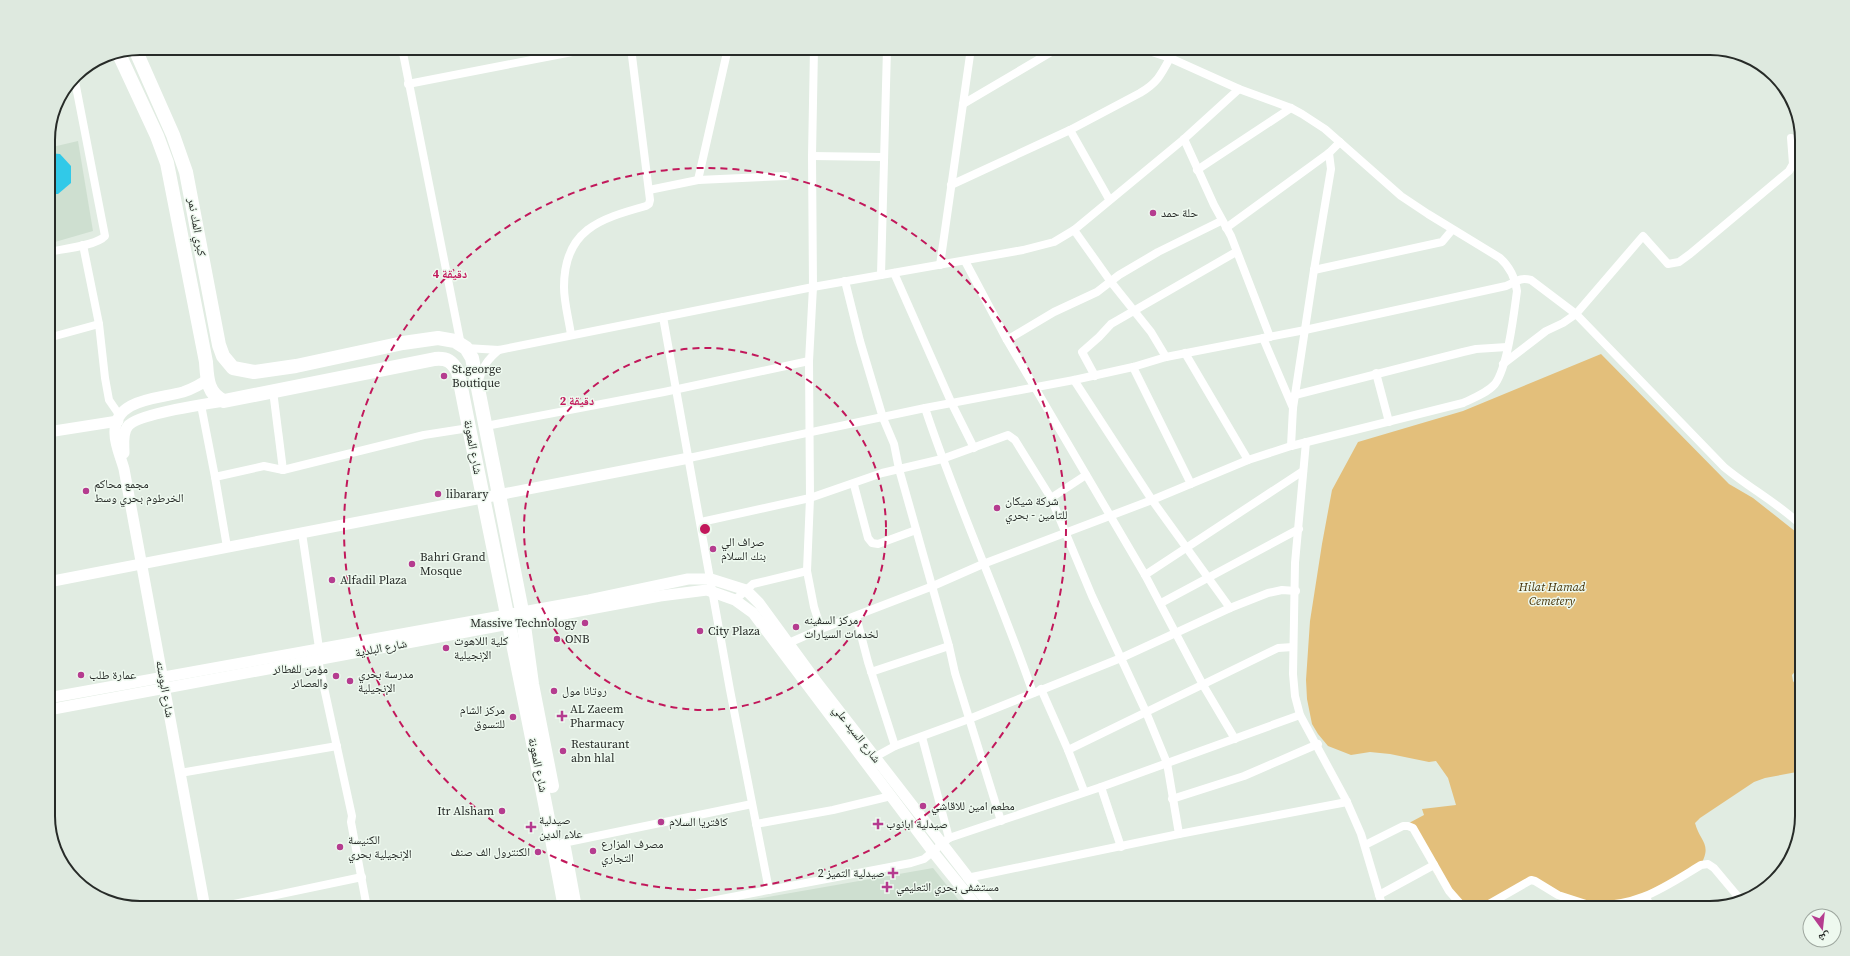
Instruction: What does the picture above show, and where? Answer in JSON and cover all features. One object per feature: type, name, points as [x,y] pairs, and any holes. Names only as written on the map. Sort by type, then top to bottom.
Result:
[{"type":"highway","name":"كبري المك نمر","points":[[138,55],[173,136],[186,172],[220,350],[233,368],[246,372]]},
{"type":"highway","name":"كبري المك نمر","points":[[121,57],[157,136],[167,163],[206,362],[208,379]]},
{"type":"highway","points":[[246,372],[274,369],[404,343],[438,338],[448,338],[464,347]]},
{"type":"highway","name":"شارع المعونة","points":[[464,347],[472,358],[486,426],[522,616],[532,684],[574,901]]},
{"type":"highway","name":"شارع المعونة","points":[[224,401],[371,371],[444,358],[453,363],[458,372],[507,619],[543,789],[564,901]]},
{"type":"highway","points":[[246,372],[250,377],[252,384],[251,391],[246,396]]},
{"type":"highway","points":[[208,379],[213,393],[224,401]]},
{"type":"main road","points":[[55,431],[119,418],[134,404],[188,390],[208,379]]},
{"type":"main road","points":[[124,469],[125,432],[133,421],[224,401]]},
{"type":"main road","points":[[119,418],[115,435],[124,469]]},
{"type":"main road","points":[[55,581],[689,458]]},
{"type":"main road","name":"شارع البوسته","points":[[124,469],[204,901]]},
{"type":"main road","name":"شارع البلدية","points":[[590,605],[688,579],[711,579]]},
{"type":"main road","name":"شارع السيد علي","points":[[711,579],[746,590],[759,603],[784,645],[891,796],[941,845],[974,901]]},
{"type":"main road","name":"شارع البلدية","points":[[55,709],[318,660],[522,616],[699,590],[713,592]]},
{"type":"main road","name":"شارع السيد علي","points":[[713,592],[735,600],[752,612],[784,645],[875,757],[941,845],[986,901]]},
{"type":"main road","name":"شارع البلدية","points":[[55,697],[319,648],[507,619]]},
{"type":"street","points":[[403,55],[464,347],[499,350],[813,287],[940,265],[1036,247],[1054,242],[1074,230],[1109,199],[1184,139],[1239,89]]},
{"type":"street","points":[[408,84],[556,55]]},
{"type":"street","points":[[571,335],[564,288],[565,267],[568,252],[577,239],[591,227],[609,218],[649,204],[649,190],[632,55]]},
{"type":"street","points":[[698,180],[726,55]]},
{"type":"street","points":[[814,55],[812,156],[813,287],[810,361],[810,498],[807,572],[814,607],[821,629]]},
{"type":"street","points":[[881,275],[887,55]]},
{"type":"street","points":[[940,265],[970,55]]},
{"type":"street","points":[[962,104],[1046,55]]},
{"type":"street","points":[[784,645],[821,629],[933,586],[983,564],[1152,500],[1248,460],[1306,442],[1463,403],[1477,397],[1495,383],[1503,364],[1517,291],[1516,281],[1506,264],[1500,258],[1452,230],[1401,196],[1314,121],[1291,108],[1239,89],[1161,55]]},
{"type":"street","points":[[951,185],[1070,130],[1151,87],[1158,80],[1170,58]]},
{"type":"street","points":[[55,251],[83,245],[102,239],[105,236],[76,84]]},
{"type":"street","points":[[1197,170],[1291,108]]},
{"type":"street","points":[[1070,130],[1109,199]]},
{"type":"street","points":[[1503,364],[1546,331],[1563,323],[1576,314],[1643,236],[1668,264],[1679,262],[1690,254],[1789,171],[1793,164],[1791,138]]},
{"type":"street","points":[[1184,139],[1236,252],[1293,408]]},
{"type":"street","points":[[1007,340],[1054,312],[1097,292],[1119,275],[1158,252],[1224,224],[1329,153],[1340,142]]},
{"type":"street","points":[[1291,446],[1293,408],[1331,169],[1329,153]]},
{"type":"street","points":[[812,156],[884,157]]},
{"type":"street","points":[[649,190],[698,180],[786,176]]},
{"type":"street","points":[[1074,230],[1111,282],[1150,332],[1166,357]]},
{"type":"street","points":[[1314,270],[1442,242],[1452,230]]},
{"type":"street","points":[[83,245],[99,324],[109,400],[119,418]]},
{"type":"street","points":[[1095,376],[1082,352],[1099,338],[1111,324],[1236,252]]},
{"type":"street","points":[[965,260],[1007,340],[1145,575],[1235,738]]},
{"type":"street","points":[[894,273],[952,404],[974,448]]},
{"type":"street","points":[[689,458],[809,434],[925,408],[1095,376],[1166,357],[1267,338],[1506,286],[1520,278],[1531,280],[1576,314],[1724,467],[1776,503],[1795,520]]},
{"type":"street","points":[[845,281],[860,341],[883,418],[894,444],[899,469],[933,586],[955,673],[1001,821]]},
{"type":"street","points":[[663,317],[769,890]]},
{"type":"street","points":[[55,336],[99,324]]},
{"type":"street","points":[[1295,395],[1376,373],[1476,349],[1507,347]]},
{"type":"street","points":[[478,387],[482,368],[499,350]]},
{"type":"street","points":[[1185,353],[1248,460]]},
{"type":"street","points":[[486,426],[664,392],[675,388],[810,361]]},
{"type":"street","points":[[1133,367],[1191,484]]},
{"type":"street","points":[[1376,373],[1389,422]]},
{"type":"street","points":[[1074,380],[1152,500],[1188,547],[1230,608]]},
{"type":"street","points":[[273,391],[283,470]]},
{"type":"street","points":[[201,406],[227,547]]},
{"type":"street","points":[[925,408],[942,459],[983,564],[1016,642],[1033,693]]},
{"type":"street","points":[[215,477],[264,466],[283,470],[424,435],[469,428]]},
{"type":"street","points":[[701,522],[810,498],[899,469],[942,459],[1008,435],[1015,440],[1051,498],[1092,596],[1146,712],[1167,763],[1179,834]]},
{"type":"street","points":[[1306,442],[1295,563],[1296,591],[1293,647],[1295,696],[1300,715],[1318,744],[1348,802],[1365,845],[1381,901]]},
{"type":"street","points":[[1145,575],[1303,471]]},
{"type":"street","points":[[1051,498],[1086,475]]},
{"type":"street","points":[[854,484],[868,538],[872,543],[878,544],[916,530]]},
{"type":"street","points":[[1161,603],[1299,529]]},
{"type":"street","points":[[302,533],[319,648]]},
{"type":"street","points":[[735,600],[753,584],[807,572]]},
{"type":"street","points":[[875,757],[895,746],[969,719],[1121,658],[1230,608],[1268,593],[1282,590],[1296,591]]},
{"type":"street","points":[[856,616],[871,672],[895,746]]},
{"type":"street","points":[[871,672],[949,646]]},
{"type":"street","points":[[1068,750],[1278,648],[1293,647]]},
{"type":"street","points":[[318,660],[352,816],[351,822],[366,901]]},
{"type":"street","points":[[1042,689],[1084,791]]},
{"type":"street","points":[[720,901],[769,890],[912,863],[924,859],[941,845],[1001,821],[1084,791],[1101,787],[1300,715]]},
{"type":"street","points":[[922,737],[941,845]]},
{"type":"street","points":[[1172,799],[1244,776],[1318,744]]},
{"type":"street","points":[[180,772],[337,746]]},
{"type":"street","points":[[1101,787],[1121,847]]},
{"type":"street","points":[[756,824],[833,810],[891,796]]},
{"type":"street","points":[[967,878],[1179,834],[1348,802]]},
{"type":"street","points":[[563,843],[752,804]]},
{"type":"street","points":[[1365,845],[1403,826],[1413,828],[1449,891],[1458,901]]},
{"type":"street","points":[[1631,901],[1646,897],[1701,865],[1708,864],[1738,896]]},
{"type":"street","points":[[1379,895],[1434,865]]},
{"type":"street","points":[[248,901],[362,877]]},
{"type":"street","points":[[1494,901],[1531,880],[1558,895],[1574,901]]},
{"type":"street","points":[[1646,897],[1648,901]]},
{"type":"shaded area","points":[[78,141],[93,231],[55,242],[55,146]]},
{"type":"shaded area","name":"مستشفى بحري التعليمي","points":[[933,868],[959,901],[745,901]]},
{"type":"green space","name":"Hilat Hamad Cemetery","points":[[1601,354],[1729,484],[1753,498],[1795,531],[1795,672],[1792,675],[1795,684],[1795,772],[1765,778],[1754,782],[1700,818],[1695,823],[1704,843],[1705,853],[1704,859],[1700,866],[1642,900],[1572,901],[1530,877],[1488,901],[1453,901],[1436,876],[1409,823],[1424,815],[1422,809],[1456,805],[1448,778],[1436,761],[1429,762],[1390,754],[1370,752],[1351,755],[1328,746],[1312,724],[1307,699],[1306,680],[1310,621],[1332,490],[1358,442],[1463,411]]},
{"type":"water","points":[[55,154],[60,154],[71,166],[71,183],[58,194],[55,194]]},
{"type":"place","name":"حلة حمد","points":[[1153,213]]},
{"type":"place","name":"St.george Boutique","points":[[444,376]]},
{"type":"place","name":"مجمع محاكم الخرطوم بحري وسط","points":[[86,491]]},
{"type":"place","name":"libarary","points":[[438,494]]},
{"type":"place","name":"شركة شيكان للتامين - بحري","points":[[997,508]]},
{"type":"place","name":"صراف الي بنك السلام","points":[[713,549]]},
{"type":"place","name":"Bahri Grand Mosque","points":[[412,564]]},
{"type":"place","name":"Alfadil Plaza","points":[[332,580]]},
{"type":"place","name":"Massive Technology","points":[[585,623]]},
{"type":"place","name":"مركز السفينه لخدمات السيارات","points":[[796,627]]},
{"type":"place","name":"City Plaza","points":[[700,631]]},
{"type":"place","name":"ONB","points":[[557,639]]},
{"type":"place","name":"كلية اللاهوت الإنجيلية","points":[[446,648]]},
{"type":"place","name":"عمارة طلب","points":[[81,675]]},
{"type":"place","name":"مؤمن للفطائر والعصائر","points":[[336,676]]},
{"type":"place","name":"مدرسة بحري الإنجيلية","points":[[350,681]]},
{"type":"place","name":"روتانا مول","points":[[554,691]]},
{"type":"place","name":"AL Zaeem Pharmacy","points":[[562,716]]},
{"type":"place","name":"مركز الشام للتسوق","points":[[513,717]]},
{"type":"place","name":"Restaurant abn hlal","points":[[563,751]]},
{"type":"place","name":"مطعم امين للاقاشي","points":[[923,806]]},
{"type":"place","name":"Itr Alsham","points":[[502,811]]},
{"type":"place","name":"كافتريا السلام","points":[[661,822]]},
{"type":"place","name":"صيدلية ابانوب","points":[[878,824]]},
{"type":"place","name":"صيدلية علاء الدين","points":[[531,827]]},
{"type":"place","name":"الكنيسة الإنجيلية بحري","points":[[340,847]]},
{"type":"place","name":"مصرف المزارع التجاري","points":[[593,851]]},
{"type":"place","name":"الكنترول الف صنف","points":[[538,852]]},
{"type":"place","name":"صيدلية التميز 2","points":[[893,873]]},
{"type":"place","name":"مستشفى بحري التعليمي","points":[[887,887]]}]
